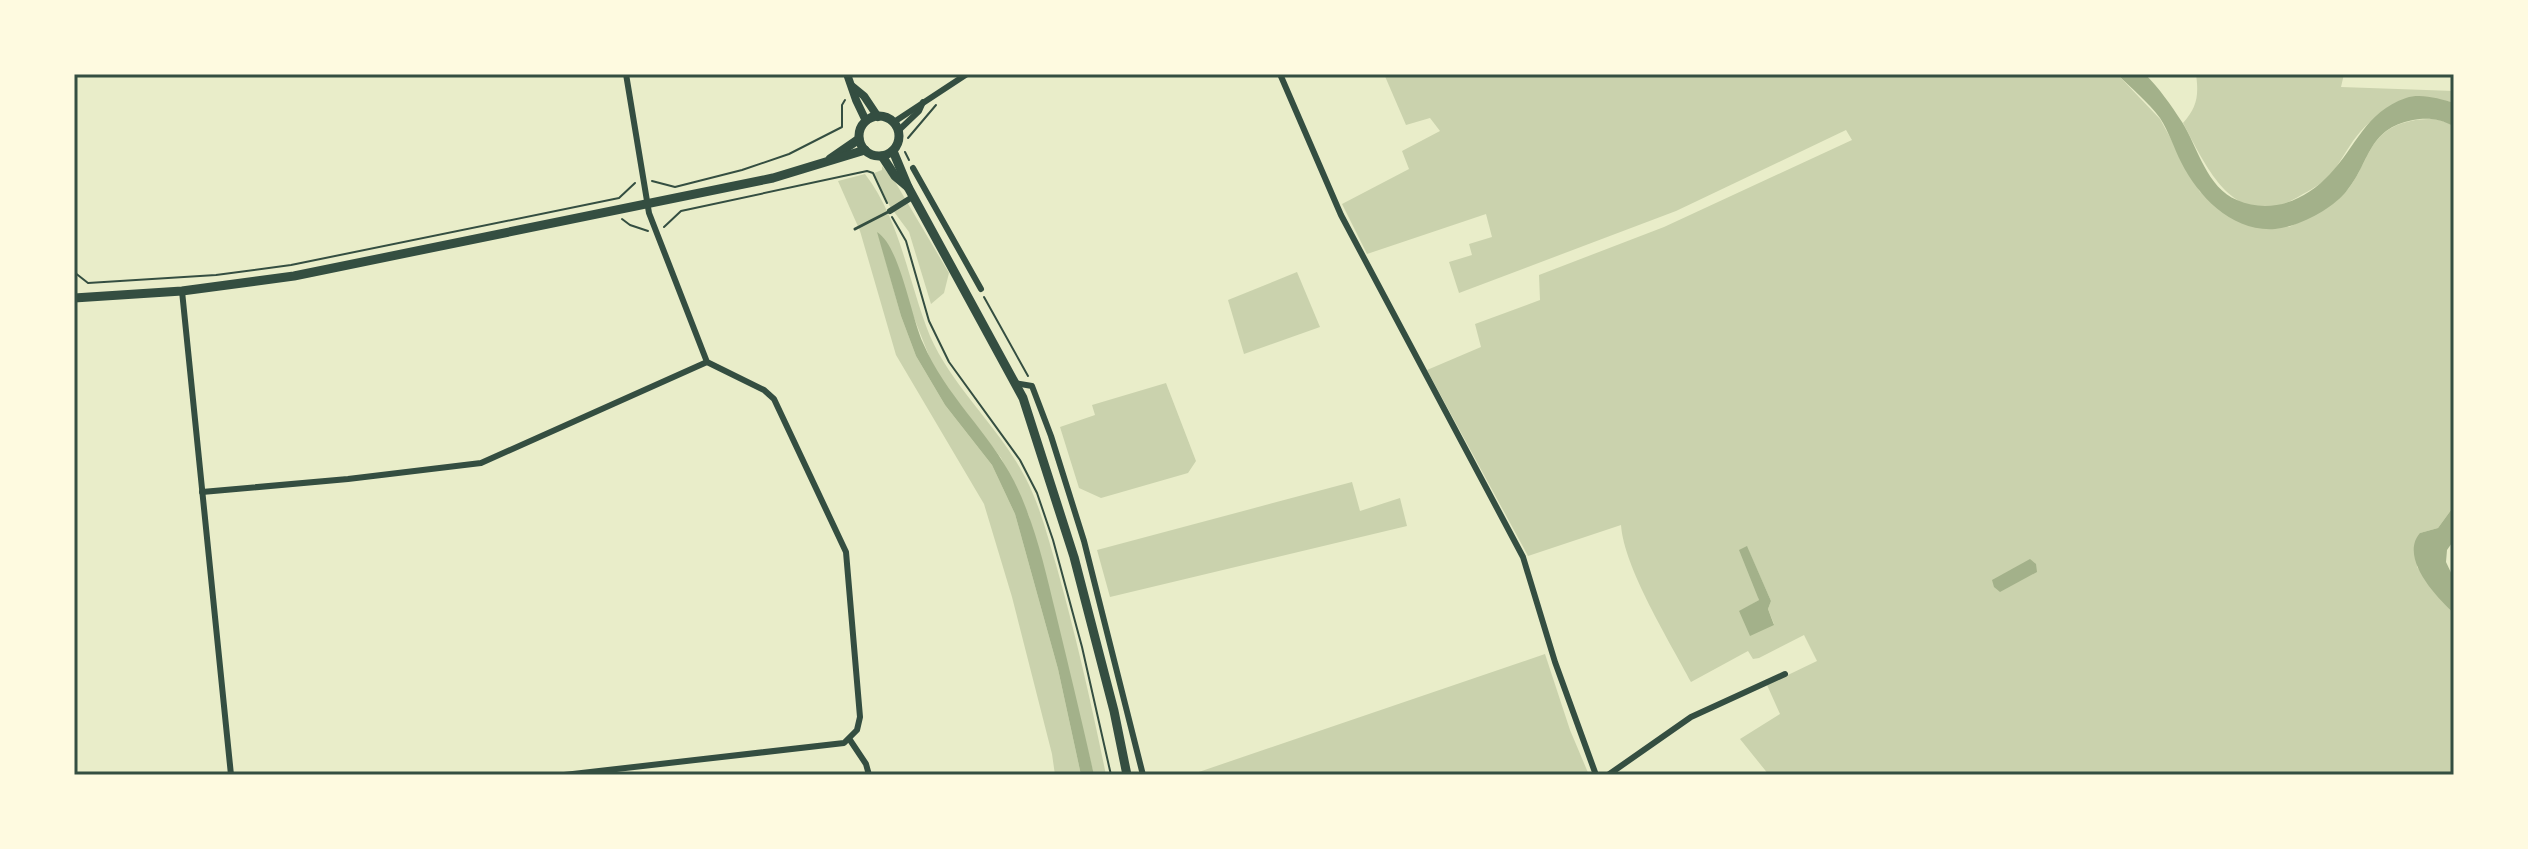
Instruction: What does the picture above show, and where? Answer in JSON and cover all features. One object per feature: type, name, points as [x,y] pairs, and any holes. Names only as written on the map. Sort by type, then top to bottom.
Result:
[{"type":"main road","points":[[865,150],[859,139],[862,126],[878,117],[896,127],[897,145],[893,151],[882,156]]},
{"type":"main road","points":[[827,162],[859,139]]},
{"type":"main road","points":[[74,298],[182,291],[294,276],[773,178],[865,150],[882,156],[895,176],[911,192]]},
{"type":"main road","points":[[893,151],[911,192],[1015,383],[1037,435],[1074,557],[1114,711],[1127,775]]},
{"type":"street","points":[[564,775],[844,743],[857,730],[860,717],[846,552],[774,399],[764,390],[707,362],[647,205],[626,74]]},
{"type":"street","points":[[847,74],[866,121]]},
{"type":"street","points":[[896,127],[919,111],[923,102],[967,74]]},
{"type":"street","points":[[1280,74],[1341,215],[1523,557],[1555,662],[1596,775]]},
{"type":"street","points":[[853,86],[878,117]]},
{"type":"street","points":[[913,168],[981,289]]},
{"type":"street","points":[[890,211],[911,192]]},
{"type":"street","points":[[928,222],[939,216]]},
{"type":"street","points":[[182,291],[231,775]]},
{"type":"street","points":[[202,492],[481,463],[707,362]]},
{"type":"street","points":[[1015,383],[1032,386],[1051,436],[1084,541],[1143,775]]},
{"type":"street","points":[[1608,775],[1691,717],[1785,674]]},
{"type":"street","points":[[850,740],[866,764],[869,775]]},
{"type":"street","points":[[638,766],[639,775]]},
{"type":"lane","points":[[855,229],[890,211]]},
{"type":"path","points":[[74,272],[88,283],[216,275],[291,265],[619,198],[643,180],[675,187],[789,154],[842,127],[842,105],[853,86]]},
{"type":"path","points":[[908,138],[940,100]]},
{"type":"path","points":[[905,152],[913,168]]},
{"type":"path","points":[[621,210],[623,221],[656,233],[681,211],[867,171],[873,173],[906,241],[929,321],[949,362],[1015,453],[1040,502],[1082,647],[1111,775]]},
{"type":"path","points":[[981,289],[1032,386]]},
{"type":"shaded area","points":[[1384,74],[2117,74],[2160,119],[2200,192],[2289,227],[2343,195],[2376,141],[2385,132],[2422,119],[2453,125],[2454,506],[2438,528],[2420,533],[2417,567],[2454,613],[2454,775],[1769,775],[1740,739],[1780,714],[1767,685],[1817,661],[1804,635],[1759,658],[1753,659],[1748,651],[1691,682],[1639,583],[1621,525],[1528,556],[1427,370],[1481,347],[1475,324],[1540,300],[1539,275],[1664,227],[1852,140],[1846,130],[1676,211],[1459,293],[1449,262],[1472,255],[1469,244],[1492,237],[1486,214],[1367,254],[1342,204],[1409,169],[1402,151],[1440,131],[1430,118],[1406,125]],"holes":[[[1747,547],[1771,601],[1768,609],[1774,624],[1739,612],[1759,600]]]},
{"type":"shaded area","points":[[2117,74],[2145,74],[2182,122],[2218,186],[2237,200],[2262,206],[2299,198],[2321,183],[2380,112],[2406,98],[2424,96],[2454,103],[2454,126],[2429,119],[2398,124],[2378,139],[2353,182],[2331,206],[2294,225],[2260,228],[2232,219],[2208,200],[2188,175],[2160,118]]},
{"type":"shaded area","points":[[2196,74],[2344,74],[2341,87],[2454,91],[2454,103],[2424,99],[2385,111],[2363,129],[2333,172],[2321,183],[2276,206],[2257,207],[2240,202],[2226,191],[2202,159],[2183,123],[2196,101]]},
{"type":"shaded area","points":[[882,166],[894,180],[949,273],[944,293],[931,304],[909,232],[889,205],[874,173],[882,170]]},
{"type":"shaded area","points":[[865,174],[896,232],[930,336],[951,373],[1014,459],[1035,499],[1071,619],[1106,775],[1094,775],[1029,516],[1001,458],[946,386],[931,361],[902,280],[878,233],[901,316],[916,356],[945,405],[992,465],[1015,514],[1058,669],[1081,775],[1055,775],[1012,597],[984,504],[896,355],[860,231],[838,181]]},
{"type":"shaded area","points":[[877,232],[885,240],[898,266],[932,362],[1004,463],[1028,513],[1048,580],[1094,775],[1081,775],[1058,669],[1015,514],[992,465],[945,405],[916,356]]},
{"type":"shaded area","points":[[1297,272],[1320,327],[1244,354],[1228,300]]},
{"type":"shaded area","points":[[1166,383],[1196,461],[1188,473],[1101,498],[1079,488],[1060,427],[1095,415],[1092,405]]},
{"type":"shaded area","points":[[1352,482],[1360,511],[1400,498],[1407,526],[1110,597],[1097,550]]},
{"type":"shaded area","points":[[2454,506],[2454,540],[2447,550],[2446,562],[2454,579],[2454,613],[2422,576],[2414,553],[2420,533],[2438,528]]},
{"type":"shaded area","points":[[1747,546],[1771,601],[1768,609],[1774,625],[1750,636],[1739,611],[1759,600],[1739,550]]},
{"type":"shaded area","points":[[2030,559],[2036,564],[2037,572],[2000,592],[1994,587],[1992,580]]},
{"type":"shaded area","points":[[1545,654],[1570,730],[1589,775],[1190,775]]}]
